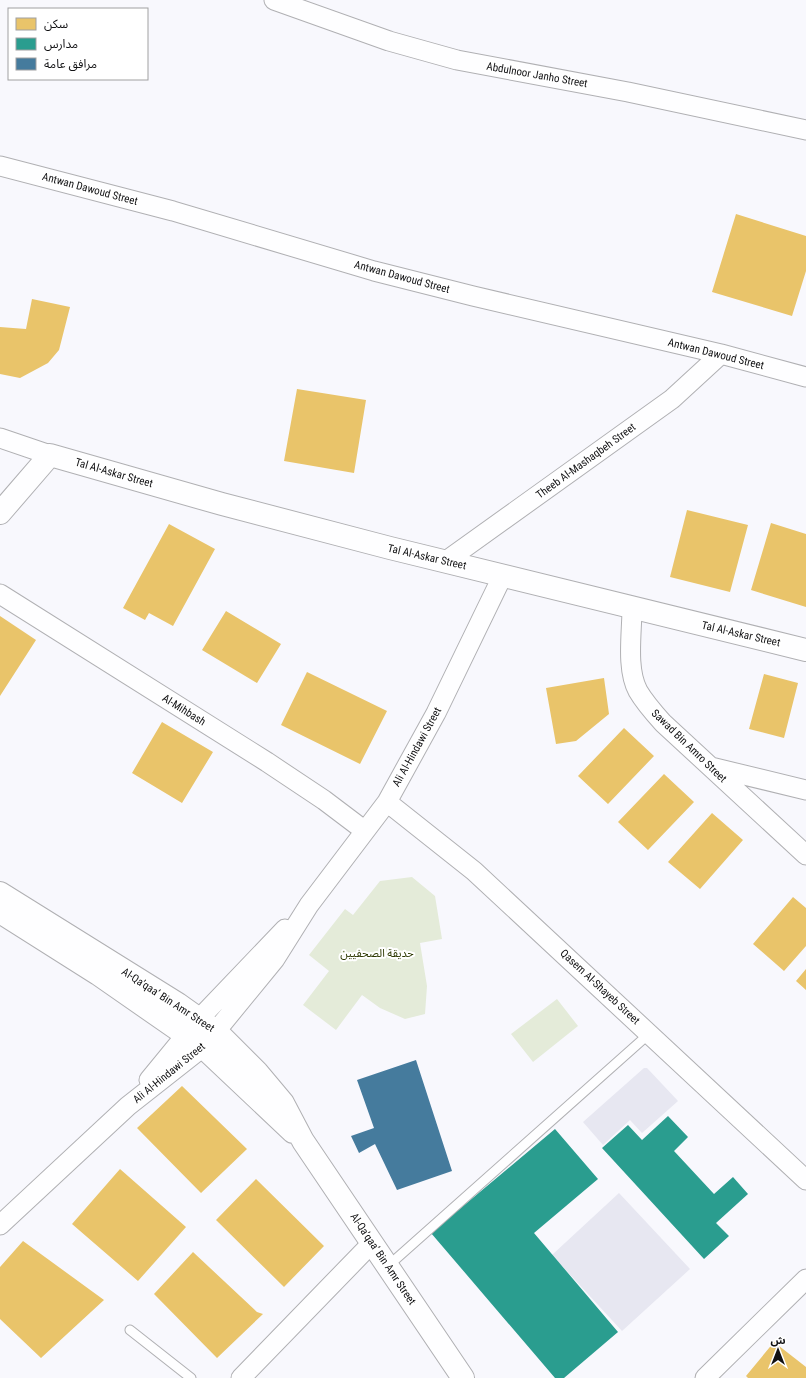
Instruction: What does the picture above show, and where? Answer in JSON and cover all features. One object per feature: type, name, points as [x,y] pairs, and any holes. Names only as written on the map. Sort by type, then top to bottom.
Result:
[{"type":"street","name":"Abdulnoor Janho Street","points":[[274,0],[389,40],[457,60],[628,92],[806,130]]},
{"type":"street","name":"Antwan Dawoud Street","points":[[0,166],[173,211],[389,274],[473,296],[721,354],[806,377]]},
{"type":"street","name":"Theeb Al-Mashaqbeh Street","points":[[446,561],[672,399],[721,354]]},
{"type":"street","points":[[0,438],[50,455],[0,513]]},
{"type":"street","name":"Tal Al-Askar Street","points":[[50,455],[222,504],[382,546],[806,650]]},
{"type":"street","name":"Ali Al-Hindawi Street","points":[[0,1224],[128,1106],[275,959],[309,905],[387,802],[436,713],[503,576]]},
{"type":"street","name":"Al-Mihbash","points":[[0,594],[267,762],[324,800],[365,831]]},
{"type":"street","name":"Sawad Bin Amro Street","points":[[632,608],[632,674],[638,690],[649,707],[663,724],[806,855]]},
{"type":"street","points":[[710,767],[806,790]]},
{"type":"street","name":"Qasem Al-Shayeb Street","points":[[387,802],[474,871],[650,1033],[806,1180]]},
{"type":"street","name":"Al-Qa’qaa’ Bin Amr Street","points":[[0,893],[178,1004],[201,1033]]},
{"type":"street","name":"Al-Qa’qaa’ Bin Amr Street","points":[[0,912],[98,974],[201,1033],[257,1072],[283,1103],[303,1141],[463,1378]]},
{"type":"street","points":[[240,1378],[372,1243]]},
{"type":"street","points":[[705,1378],[806,1279]]},
{"type":"lane","points":[[388,1266],[650,1033]]},
{"type":"lane","points":[[130,1330],[190,1378]]},
{"type":"shaded area","points":[[644,1068],[647,1068],[678,1101],[642,1133],[630,1120],[603,1145],[583,1122]]},
{"type":"shaded area","points":[[619,1193],[690,1269],[622,1331],[552,1255]]},
{"type":"green space","name":"حديقة الصحفيين","points":[[412,877],[435,896],[442,939],[420,943],[427,986],[425,1014],[405,1019],[380,1008],[362,995],[336,1030],[303,1005],[329,971],[309,955],[345,909],[353,915],[380,881]]},
{"type":"green space","points":[[557,999],[578,1026],[533,1062],[511,1034]]},
{"type":"building: سكن","points":[[736,214],[806,236],[806,271],[792,316],[712,292]]},
{"type":"building: سكن","points":[[32,299],[70,307],[59,350],[48,363],[20,378],[0,374],[0,327],[26,329]]},
{"type":"building: سكن","points":[[297,389],[366,400],[354,473],[284,461]]},
{"type":"building: سكن","points":[[687,510],[748,525],[730,592],[670,577]]},
{"type":"building: سكن","points":[[771,523],[806,534],[806,607],[751,590]]},
{"type":"building: سكن","points":[[169,524],[215,549],[173,626],[149,613],[145,620],[123,608]]},
{"type":"building: سكن","points":[[226,611],[281,644],[257,683],[202,650]]},
{"type":"building: سكن","points":[[0,616],[36,640],[0,696]]},
{"type":"building: سكن","points":[[307,672],[387,711],[360,764],[281,725]]},
{"type":"building: سكن","points":[[764,674],[798,683],[784,738],[749,729]]},
{"type":"building: سكن","points":[[604,678],[609,714],[576,741],[556,744],[546,688]]},
{"type":"building: سكن","points":[[162,722],[213,752],[182,803],[132,773]]},
{"type":"building: سكن","points":[[624,728],[654,756],[608,804],[578,776]]},
{"type":"building: سكن","points":[[664,774],[694,802],[648,850],[618,822]]},
{"type":"building: سكن","points":[[712,813],[743,840],[700,889],[668,862]]},
{"type":"building: سكن","points":[[793,897],[806,908],[806,946],[784,971],[753,944]]},
{"type":"building: سكن","points":[[806,969],[806,990],[796,981]]},
{"type":"building: سكن","points":[[182,1086],[247,1149],[201,1193],[137,1128]]},
{"type":"building: سكن","points":[[120,1169],[186,1227],[138,1281],[72,1224]]},
{"type":"building: سكن","points":[[256,1179],[324,1246],[284,1287],[216,1220]]},
{"type":"building: سكن","points":[[23,1241],[104,1300],[41,1358],[0,1319],[0,1267]]},
{"type":"building: سكن","points":[[193,1252],[257,1312],[263,1314],[217,1358],[154,1294]]},
{"type":"building: سكن","points":[[774,1342],[806,1367],[806,1378],[748,1378],[746,1376]]},
{"type":"building: مدارس","points":[[668,1116],[688,1137],[674,1151],[714,1194],[733,1177],[748,1194],[716,1223],[729,1236],[704,1259],[602,1148],[628,1125],[642,1140]]},
{"type":"building: مدارس","points":[[555,1129],[598,1179],[534,1233],[618,1332],[564,1378],[555,1378],[431,1233]]},
{"type":"building: مرافق عامة","points":[[416,1060],[452,1171],[397,1190],[375,1144],[359,1153],[351,1136],[374,1128],[357,1080]]}]
